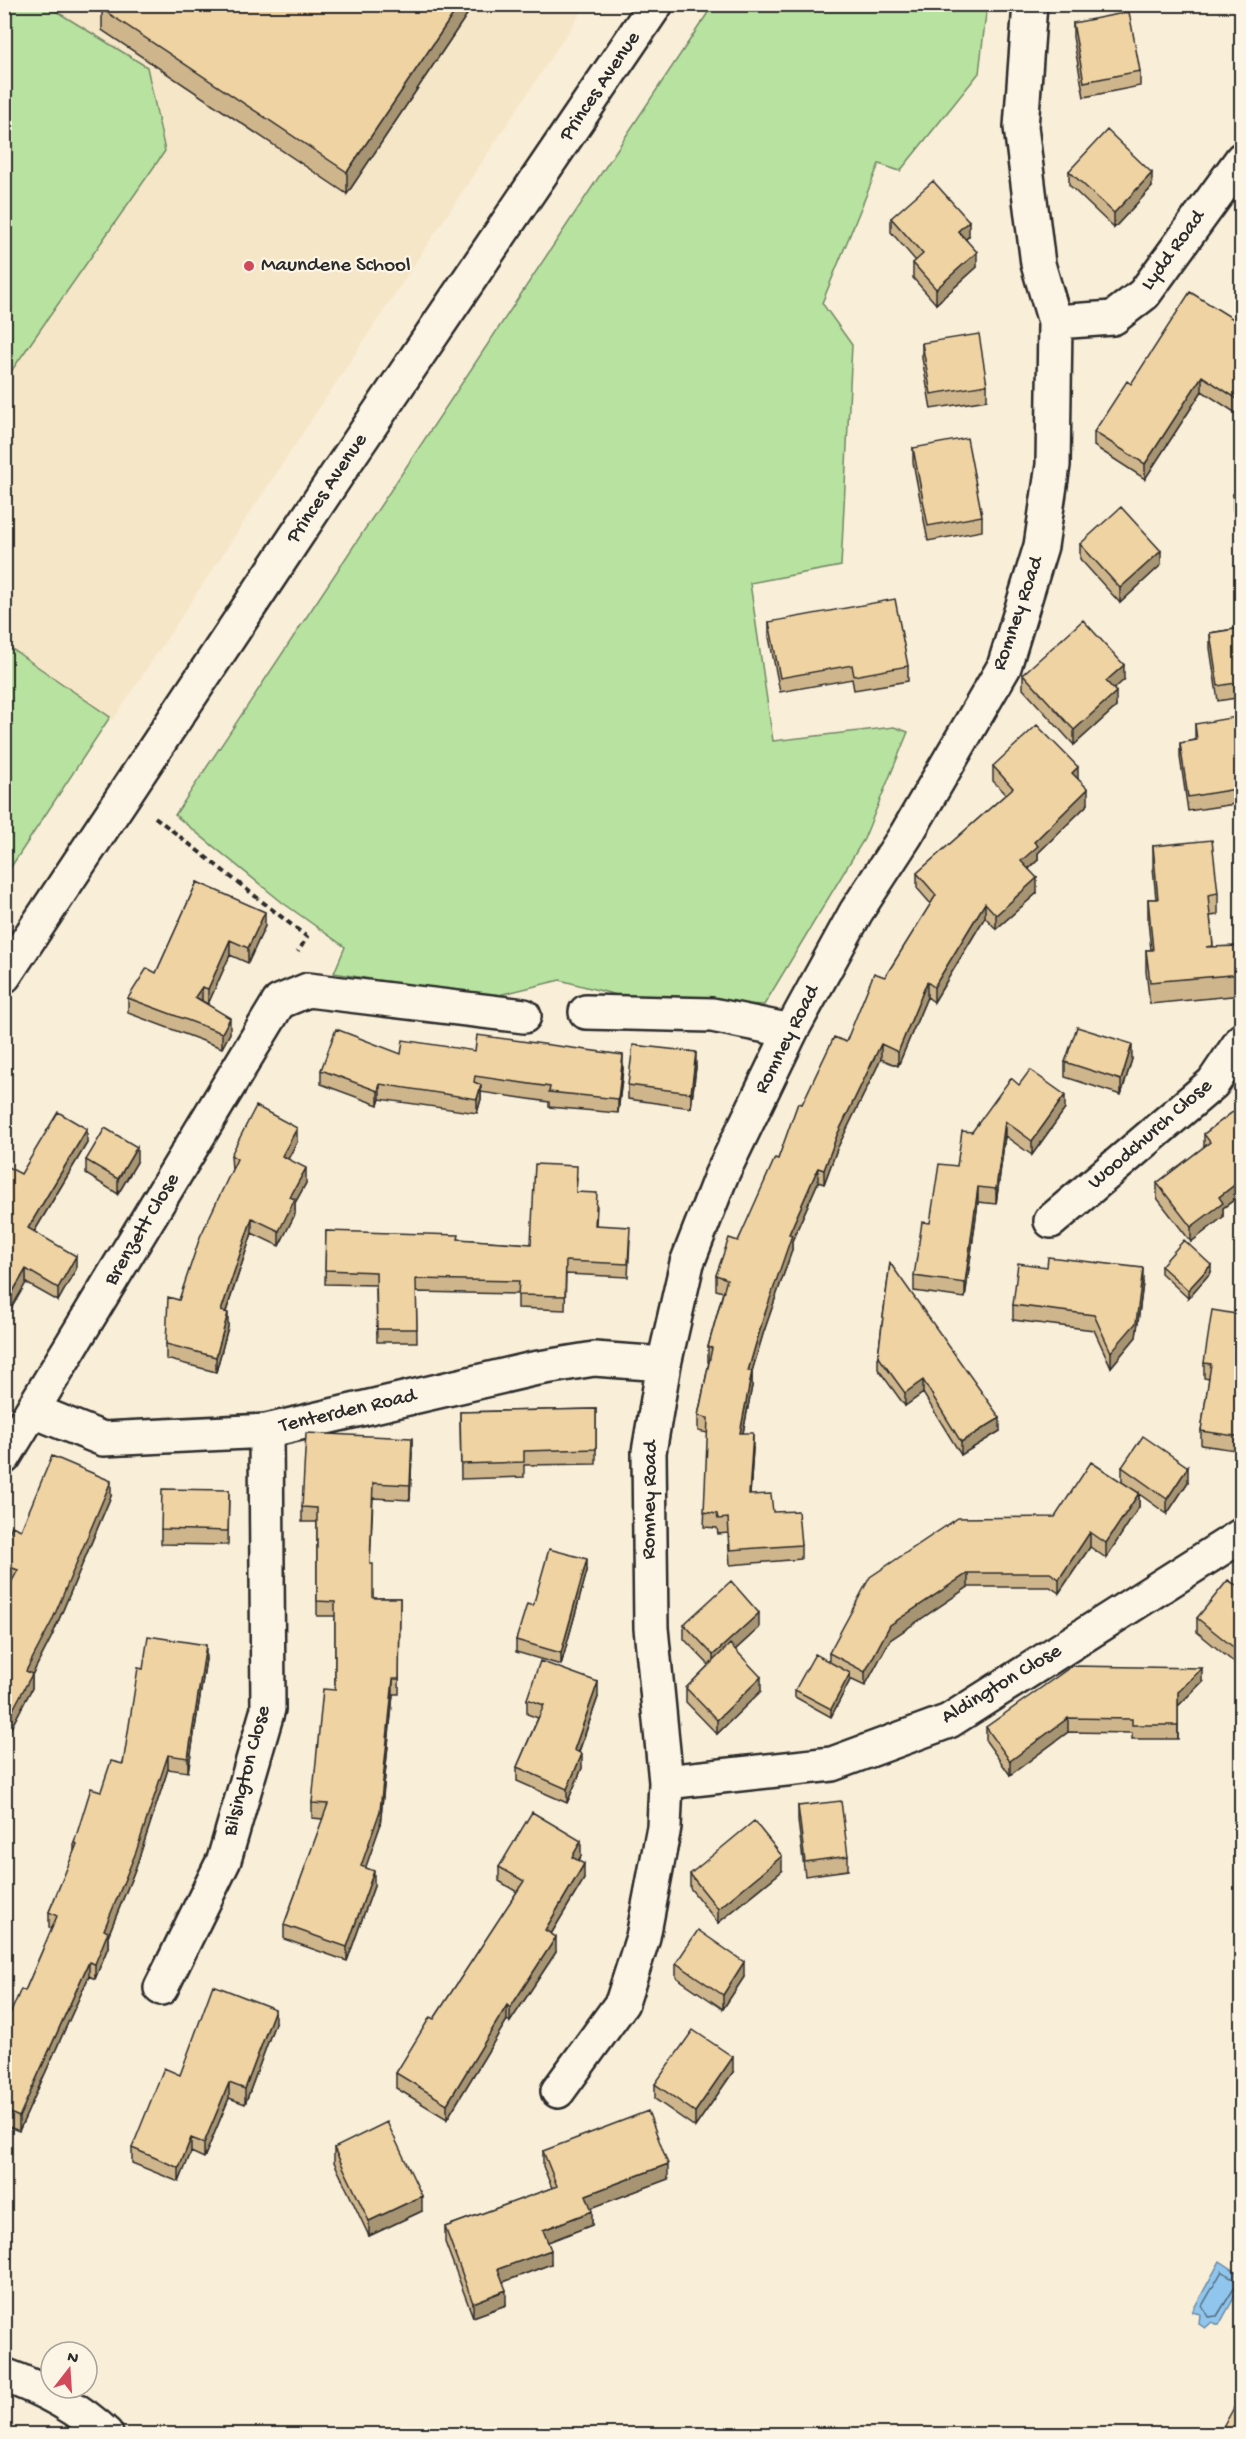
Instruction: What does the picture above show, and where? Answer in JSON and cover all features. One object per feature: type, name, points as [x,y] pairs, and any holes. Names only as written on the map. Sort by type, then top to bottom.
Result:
[{"type":"street","name":"Princes Avenue","points":[[4,976],[338,473],[656,4]]},
{"type":"street","name":"Romney Road","points":[[558,2091],[622,2003],[643,1937],[657,1872],[664,1827],[666,1782],[651,1628],[649,1464],[664,1364],[687,1263],[720,1176],[791,1032],[856,912],[906,835],[1004,667],[1041,546],[1053,465],[1055,322],[1038,264],[1021,127],[1029,4]]},
{"type":"street","name":"Lydd Road","points":[[1055,322],[1113,318],[1144,294],[1242,159]]},
{"type":"street","points":[[279,1002],[308,990],[524,1016]]},
{"type":"street","name":"Brenzett Close","points":[[4,1457],[34,1411],[279,1002]]},
{"type":"street","points":[[586,1012],[712,1015],[791,1032]]},
{"type":"street","name":"Woodchurch Close","points":[[1051,1221],[1213,1083],[1242,1040]]},
{"type":"street","name":"Tenterden Road","points":[[34,1411],[103,1439],[266,1431],[533,1369],[594,1359],[664,1364]]},
{"type":"street","name":"Bilsington Close","points":[[161,1988],[224,1860],[268,1709],[266,1431]]},
{"type":"street","name":"Aldington Close","points":[[666,1782],[832,1764],[949,1721],[1242,1535]]},
{"type":"street","points":[[4,2375],[24,2382],[90,2419],[106,2434]]},
{"type":"path","points":[[164,823],[307,936],[279,1002]]},
{"type":"shaded area","name":"Maundene School","points":[[46,5],[586,5],[113,720],[5,644],[5,380],[165,151],[147,67]]},
{"type":"green space","points":[[5,4],[46,5],[147,67],[165,151],[5,380]]},
{"type":"green space","points":[[713,5],[987,5],[979,73],[900,171],[879,164],[822,303],[852,345],[841,566],[750,583],[773,741],[894,727],[908,732],[864,839],[764,1005],[628,998],[560,980],[487,998],[334,973],[345,947],[283,903],[175,815]]},
{"type":"green space","points":[[5,644],[110,717],[5,876]]},
{"type":"water","points":[[1220,2261],[1241,2275],[1241,2285],[1219,2325],[1212,2322],[1205,2328],[1199,2324],[1200,2314],[1192,2312]]},
{"type":"building","points":[[105,4],[460,4],[347,172],[102,9]]},
{"type":"building","points":[[1129,12],[1140,71],[1084,82],[1073,23]]},
{"type":"building","points":[[1107,130],[1152,173],[1114,213],[1069,171]]},
{"type":"building","points":[[933,181],[969,221],[958,231],[977,252],[936,289],[913,263],[923,254],[891,218]]},
{"type":"building","points":[[1190,292],[1240,323],[1236,329],[1242,333],[1242,402],[1202,376],[1145,464],[1094,432],[1127,381],[1131,384]]},
{"type":"building","points":[[979,334],[987,385],[931,394],[922,343]]},
{"type":"building","points":[[967,438],[982,516],[928,526],[913,448]]},
{"type":"building","points":[[1242,493],[1242,538],[1233,494]]},
{"type":"building","points":[[1121,507],[1161,551],[1120,588],[1080,544]]},
{"type":"building","points":[[895,599],[908,666],[854,676],[852,665],[780,678],[769,622]]},
{"type":"building","points":[[1083,620],[1124,665],[1106,681],[1116,692],[1074,730],[1023,674]]},
{"type":"building","points":[[1242,628],[1242,682],[1218,686],[1210,633]]},
{"type":"building","points":[[1236,717],[1242,752],[1242,788],[1188,797],[1180,743],[1197,740],[1195,724]]},
{"type":"building","points":[[1037,725],[1078,767],[1072,773],[1088,789],[1034,842],[1038,846],[1021,861],[1037,878],[996,915],[985,903],[934,987],[927,982],[898,1052],[881,1044],[837,1135],[824,1170],[818,1168],[789,1234],[792,1235],[763,1319],[748,1371],[752,1371],[740,1433],[753,1433],[749,1495],[771,1494],[773,1512],[798,1511],[801,1545],[730,1550],[728,1518],[718,1519],[717,1514],[704,1512],[708,1418],[698,1416],[712,1348],[708,1347],[727,1279],[716,1275],[729,1238],[738,1241],[775,1158],[778,1159],[798,1103],[802,1104],[834,1037],[846,1042],[874,973],[885,977],[936,895],[917,873],[1013,788],[993,766]]},
{"type":"building","points":[[1212,840],[1218,893],[1208,895],[1213,946],[1206,947],[1242,946],[1242,974],[1150,982],[1146,950],[1153,950],[1148,899],[1158,899],[1153,846]]},
{"type":"building","points":[[197,882],[265,912],[248,948],[230,940],[208,989],[202,987],[195,997],[230,1018],[222,1033],[128,998],[147,968],[156,973]]},
{"type":"building","points":[[1077,1027],[1132,1044],[1121,1080],[1065,1062]]},
{"type":"building","points":[[336,1029],[401,1054],[403,1040],[475,1051],[477,1035],[623,1055],[618,1099],[549,1092],[550,1087],[475,1076],[474,1082],[481,1085],[477,1099],[380,1084],[378,1091],[321,1070]]},
{"type":"building","points":[[633,1045],[696,1052],[691,1093],[628,1085]]},
{"type":"building","points":[[1030,1070],[1065,1095],[1032,1141],[1005,1121],[996,1189],[978,1187],[965,1283],[914,1276],[922,1222],[930,1223],[939,1164],[957,1166],[962,1131],[972,1132],[1011,1078],[1019,1085]]},
{"type":"building","points":[[1242,1105],[1242,1179],[1219,1197],[1223,1203],[1191,1227],[1157,1183],[1210,1142],[1204,1134]]},
{"type":"building","points":[[256,1106],[297,1128],[282,1156],[306,1168],[290,1197],[295,1199],[279,1231],[252,1218],[221,1311],[228,1313],[216,1357],[166,1344],[168,1297],[179,1300],[200,1237],[237,1159],[231,1155]]},
{"type":"building","points":[[58,1112],[87,1129],[28,1228],[76,1256],[58,1288],[26,1269],[4,1307],[4,1169],[6,1166],[21,1174]]},
{"type":"building","points":[[105,1128],[137,1147],[118,1179],[86,1160]]},
{"type":"building","points":[[535,1164],[577,1166],[576,1192],[597,1193],[595,1225],[630,1227],[628,1264],[566,1261],[565,1296],[518,1295],[519,1281],[416,1279],[417,1329],[377,1329],[376,1272],[325,1270],[326,1231],[459,1235],[458,1239],[531,1244]]},
{"type":"building","points":[[1184,1240],[1211,1265],[1188,1290],[1161,1266]]},
{"type":"building","points":[[1048,1257],[1143,1268],[1136,1323],[1111,1352],[1094,1315],[1013,1305],[1018,1263],[1047,1267]]},
{"type":"building","points":[[890,1263],[1000,1418],[961,1442],[923,1380],[905,1393],[878,1356]]},
{"type":"building","points":[[1212,1310],[1242,1315],[1240,1398],[1242,1398],[1242,1437],[1201,1431],[1211,1364],[1204,1363]]},
{"type":"building","points":[[596,1409],[596,1449],[524,1451],[524,1462],[461,1464],[460,1412]]},
{"type":"building","points":[[306,1433],[412,1438],[410,1485],[373,1483],[370,1564],[373,1564],[373,1598],[400,1598],[399,1679],[393,1679],[380,1811],[361,1866],[374,1871],[347,1947],[284,1925],[328,1804],[312,1803],[323,1689],[335,1690],[335,1602],[317,1601],[317,1508],[302,1507]]},
{"type":"building","points":[[1143,1436],[1188,1467],[1167,1499],[1122,1467]]},
{"type":"building","points":[[52,1456],[111,1481],[52,1621],[26,1671],[32,1674],[4,1726],[4,1596],[18,1570],[4,1565],[4,1545],[12,1526],[21,1530]]},
{"type":"building","points":[[1091,1462],[1139,1493],[1106,1543],[1090,1532],[1059,1579],[1050,1573],[968,1573],[890,1625],[865,1672],[829,1653],[870,1577],[958,1518],[1055,1517]]},
{"type":"building","points":[[162,1489],[229,1490],[228,1531],[161,1529]]},
{"type":"building","points":[[549,1549],[587,1559],[561,1653],[516,1640],[527,1604],[533,1606]]},
{"type":"building","points":[[1228,1580],[1242,1589],[1242,1654],[1197,1618]]},
{"type":"building","points":[[731,1581],[759,1613],[713,1655],[684,1624]]},
{"type":"building","points":[[148,1636],[206,1645],[188,1758],[168,1755],[136,1852],[104,1930],[108,1932],[95,1964],[89,1962],[19,2117],[4,2110],[4,2009],[11,2012],[21,1989],[25,1991],[57,1916],[49,1912],[77,1844],[74,1843],[91,1788],[101,1791],[111,1761],[123,1764],[138,1668],[143,1669]]},
{"type":"building","points":[[730,1644],[761,1677],[717,1720],[686,1688]]},
{"type":"building","points":[[815,1654],[850,1673],[831,1709],[795,1690]]},
{"type":"building","points":[[540,1661],[598,1682],[574,1750],[582,1754],[567,1789],[517,1767],[544,1705],[527,1699]]},
{"type":"building","points":[[1072,1666],[1202,1668],[1178,1692],[1178,1725],[1132,1725],[1132,1719],[1068,1718],[1010,1761],[986,1727]]},
{"type":"building","points":[[841,1801],[848,1856],[805,1862],[798,1806]]},
{"type":"building","points":[[532,1812],[581,1841],[572,1857],[584,1864],[545,1930],[556,1937],[510,2008],[507,2005],[447,2104],[396,2073],[430,2017],[434,2019],[524,1881],[499,1867]]},
{"type":"building","points":[[754,1821],[782,1856],[718,1909],[690,1874]]},
{"type":"building","points":[[698,1930],[744,1962],[723,1995],[676,1963]]},
{"type":"building","points":[[213,1985],[275,2009],[245,2089],[229,2083],[204,2143],[191,2138],[179,2168],[132,2148],[164,2068],[180,2075]]},
{"type":"building","points":[[693,2030],[733,2057],[695,2112],[655,2084]]},
{"type":"building","points":[[648,2111],[668,2164],[586,2195],[592,2211],[543,2230],[551,2250],[498,2269],[506,2290],[473,2303],[445,2227],[557,2186],[543,2151]]},
{"type":"building","points":[[387,2122],[422,2196],[369,2221],[334,2148]]},
{"type":"building","points":[[1241,2395],[1242,2434],[1220,2433]]},
{"type":"place","name":"Maundene School","points":[[249,266]]}]
